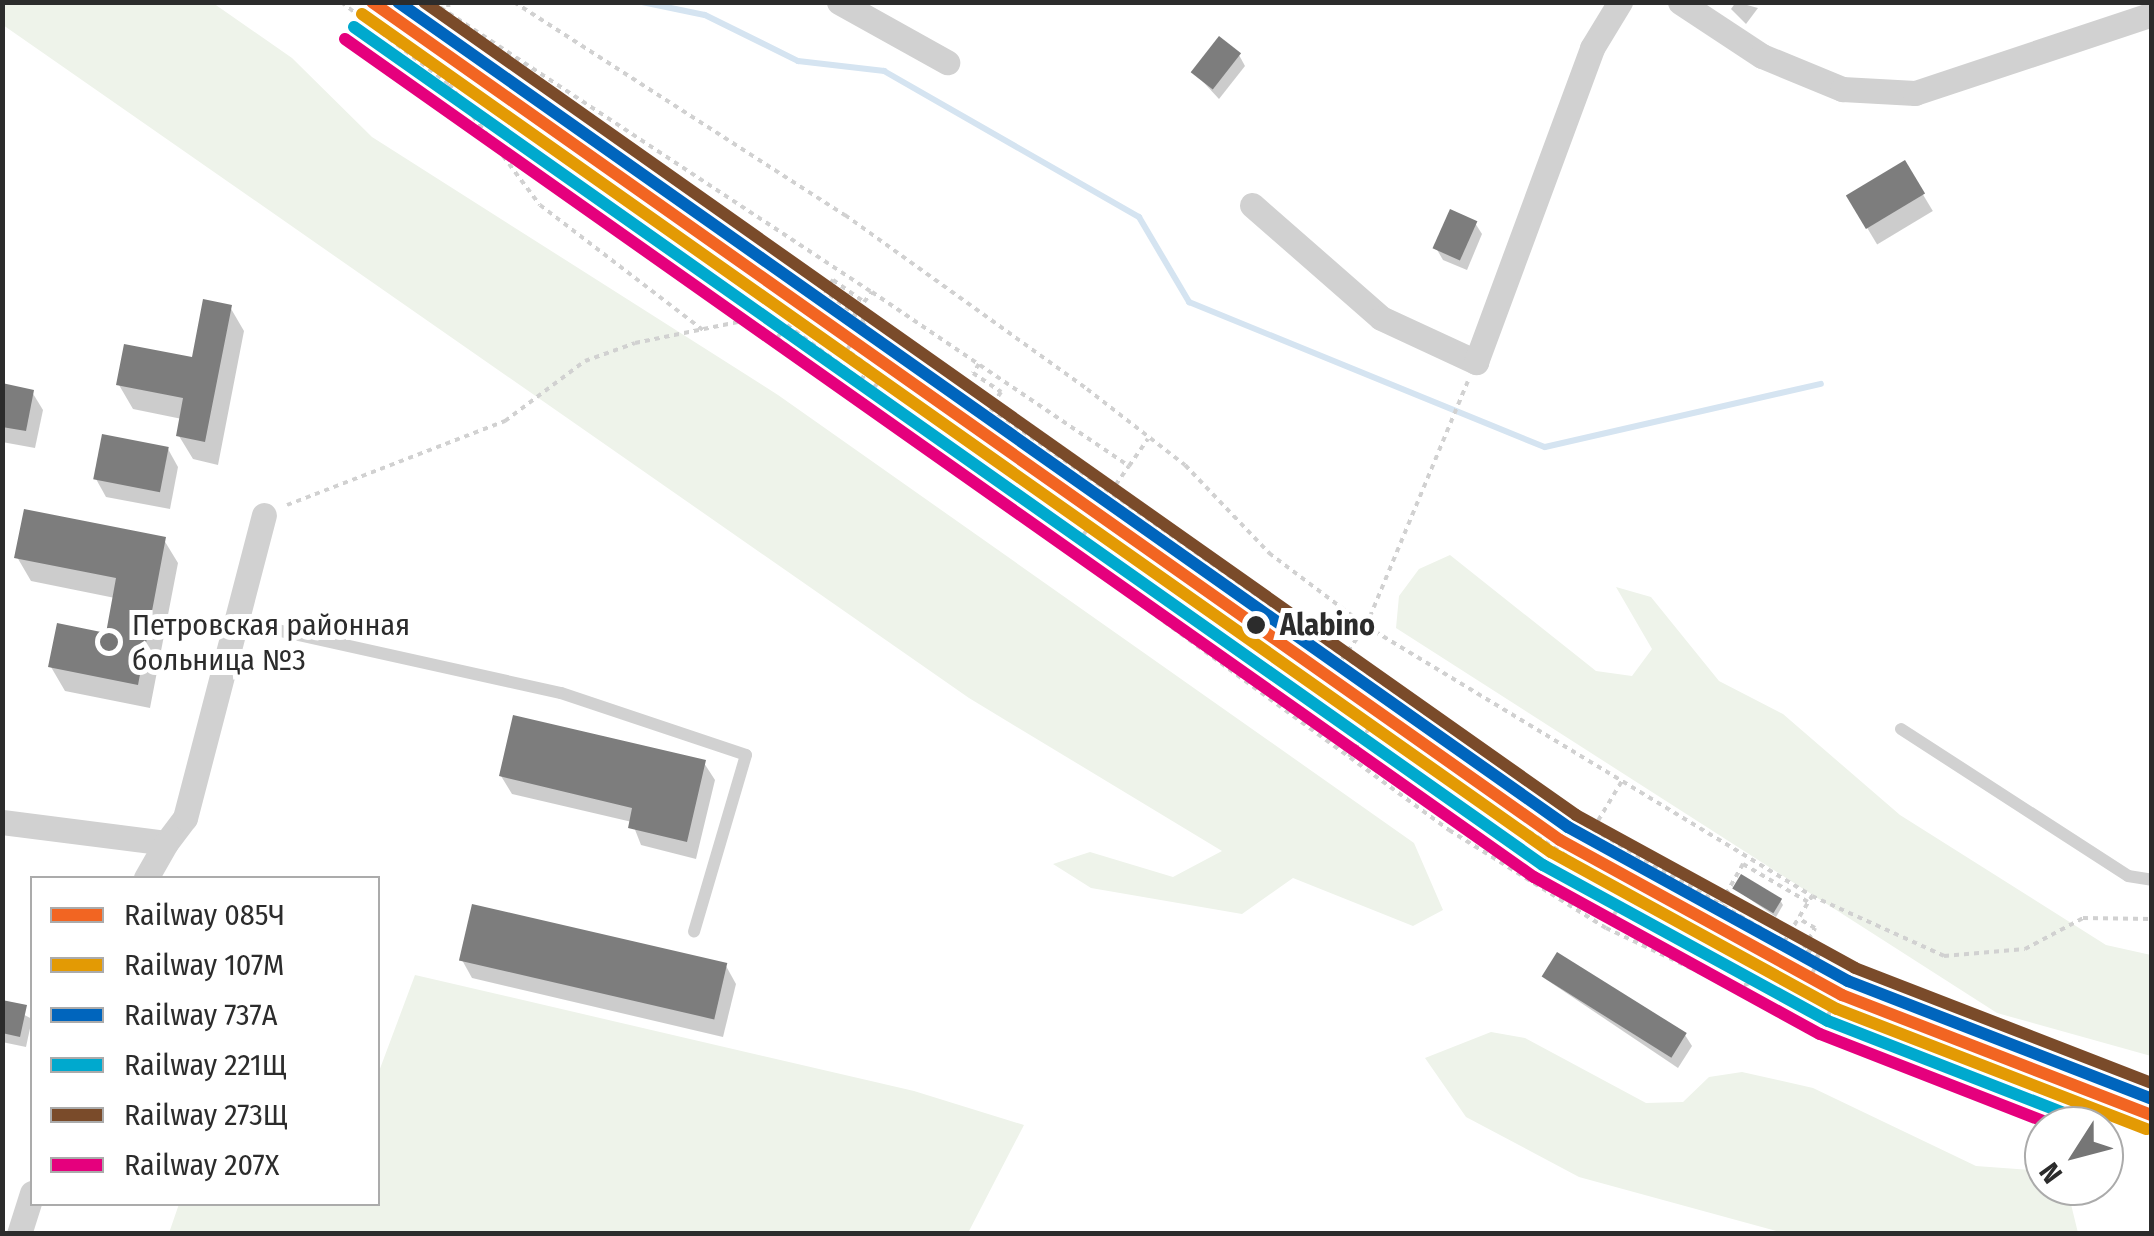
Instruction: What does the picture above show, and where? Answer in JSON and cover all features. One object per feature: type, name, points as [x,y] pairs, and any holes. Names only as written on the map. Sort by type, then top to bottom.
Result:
[{"type":"street","points":[[839,2],[947,62]]},
{"type":"street","points":[[1252,205],[1381,318],[1476,362],[1592,48],[1620,2]]},
{"type":"street","points":[[1680,2],[1762,56],[1842,89],[1915,93],[2152,14]]},
{"type":"street","points":[[147,876],[184,818],[264,515]]},
{"type":"street","points":[[2,822],[166,843]]},
{"type":"street","points":[[19,1234],[30,1199]]},
{"type":"lane","points":[[236,621],[561,693],[746,754],[694,932]]},
{"type":"lane","points":[[1901,729],[2128,876],[2152,880]]},
{"type":"path","points":[[342,2],[449,84],[540,205],[704,332]]},
{"type":"path","points":[[432,2],[1129,466]]},
{"type":"path","points":[[448,2],[449,15]]},
{"type":"path","points":[[514,2],[845,215],[1148,438],[1269,554],[1366,626],[1812,896],[1944,956],[2024,949],[2083,918],[2152,919]]},
{"type":"path","points":[[777,338],[787,325],[861,380],[870,367],[848,350],[866,322],[825,291],[833,280],[864,302],[872,292]]},
{"type":"path","points":[[264,515],[505,421],[586,361],[744,321],[777,338],[1072,551],[1348,758],[1606,928],[1819,1034],[1833,1005],[1804,991],[1820,957],[1804,948],[1814,928],[1798,918]]},
{"type":"path","points":[[979,364],[973,373],[1001,392],[990,408],[1342,659],[1594,829],[1784,942],[1812,896]]},
{"type":"path","points":[[863,403],[880,380],[1369,728],[1626,894],[1606,928]]},
{"type":"path","points":[[1342,659],[1366,626],[1449,438],[1464,391]]},
{"type":"path","points":[[1110,493],[1148,438]]},
{"type":"path","points":[[1072,551],[1088,528]]},
{"type":"path","points":[[1348,758],[1369,728]]},
{"type":"path","points":[[1594,829],[1622,781]]},
{"type":"path","points":[[1720,905],[1743,864],[1808,902]]},
{"type":"path","points":[[1734,989],[1752,982],[1807,1010],[1814,995]]},
{"type":"shaded area","points":[[3,2],[213,3],[292,58],[372,137],[778,395],[1414,843],[1443,910],[1413,926],[1293,878],[1242,914],[1091,888],[1053,864],[1090,852],[1173,877],[1222,851],[969,698],[3,25]]},
{"type":"shaded area","points":[[1450,555],[1596,671],[1632,676],[1652,649],[1616,587],[1651,597],[1719,681],[1783,714],[1900,815],[2106,945],[2151,955],[2151,1056],[1997,1013],[1396,628],[1399,596],[1419,569]]},
{"type":"shaded area","points":[[415,975],[914,1091],[1024,1125],[968,1233],[169,1233],[178,1206],[380,1206],[380,1069]]},
{"type":"shaded area","points":[[1491,1032],[1525,1038],[1646,1103],[1683,1102],[1709,1077],[1742,1072],[1813,1088],[1976,1166],[2024,1170],[2024,1206],[2071,1206],[2078,1233],[1784,1233],[1579,1177],[1466,1117],[1425,1058]]},
{"type":"building","points":[[1219,36],[1241,53],[1213,89],[1191,72]]},
{"type":"building","points":[[1905,160],[1925,193],[1866,229],[1846,196]]},
{"type":"building","points":[[1450,209],[1477,221],[1460,260],[1433,248]]},
{"type":"building","points":[[203,299],[232,305],[205,442],[176,436],[183,398],[116,385],[124,344],[192,357]]},
{"type":"building","points":[[2,383],[34,390],[26,431],[2,427]]},
{"type":"building","points":[[102,434],[169,447],[160,492],[93,479]]},
{"type":"building","points":[[24,509],[166,537],[138,685],[48,667],[57,623],[106,633],[116,578],[14,558]]},
{"type":"building","points":[[513,715],[706,760],[687,842],[628,828],[632,808],[499,776]]},
{"type":"building","points":[[1741,874],[1782,899],[1773,913],[1732,889]]},
{"type":"building","points":[[472,904],[727,963],[714,1019],[459,961]]},
{"type":"building","points":[[1557,952],[1687,1033],[1671,1058],[1542,977]]},
{"type":"building","points":[[2,1000],[27,1005],[20,1037],[2,1033]]},
{"type":"waterway","points":[[642,2],[705,15],[798,61],[884,71],[1139,217],[1189,302],[1545,447],[1821,384]]},
{"type":"rail line","name":"085Ч","points":[[372,2],[1560,840],[1842,995],[2152,1115]]},
{"type":"rail line","name":"737А","points":[[398,2],[1568,827],[1848,981],[2152,1099]]},
{"type":"rail line","name":"273Щ","points":[[424,2],[1576,815],[1855,968],[2152,1083]]},
{"type":"rail line","name":"107М","points":[[362,14],[1551,852],[1837,1009],[2147,1129]]},
{"type":"rail line","name":"221Щ","points":[[354,27],[1543,865],[1828,1021],[2046,1106]]},
{"type":"rail line","name":"207Х","points":[[345,39],[1534,877],[1820,1034],[2024,1114]]},
{"type":"place","name":"Alabino","points":[[1256,625]]},
{"type":"place","name":"Петровская районная больница №3","points":[[109,642]]}]
